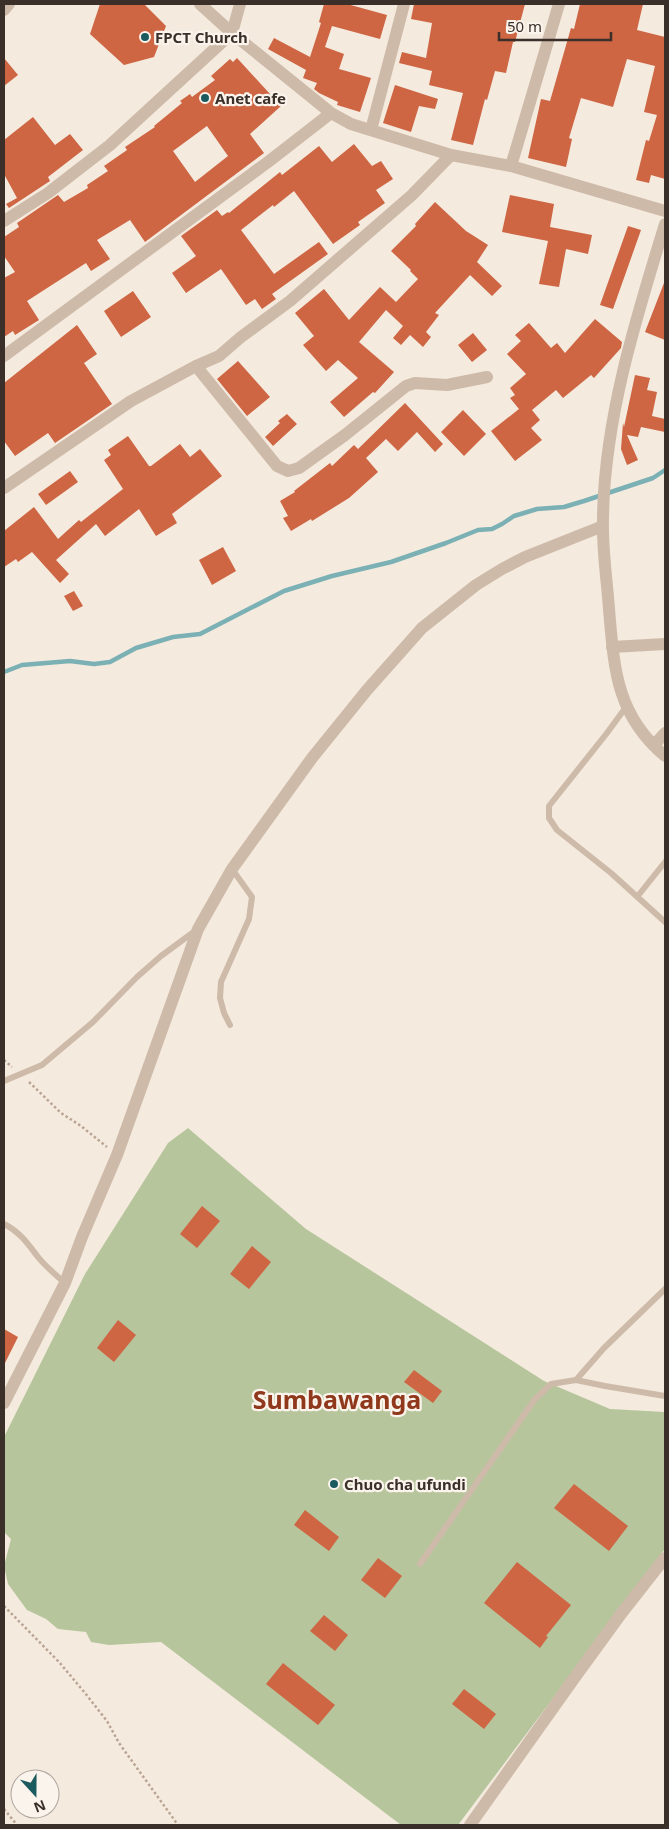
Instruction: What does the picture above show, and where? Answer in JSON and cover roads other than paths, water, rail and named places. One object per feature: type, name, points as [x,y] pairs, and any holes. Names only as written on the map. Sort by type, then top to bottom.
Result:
[{"type":"street","points":[[4,10],[9,4]]},
{"type":"street","points":[[200,4],[232,33],[331,113],[351,124],[451,155],[511,166],[665,211]]},
{"type":"street","points":[[4,221],[48,193],[110,145],[232,33],[240,4]]},
{"type":"street","points":[[371,130],[404,4]]},
{"type":"street","points":[[511,166],[559,4]]},
{"type":"street","points":[[4,356],[268,162],[331,113]]},
{"type":"street","points":[[4,488],[131,401],[196,366],[219,356],[241,337],[290,301],[412,195],[451,155]]},
{"type":"street","points":[[665,224],[646,285],[617,401],[610,438],[602,526],[612,647],[617,682],[626,707],[638,727],[665,756]]},
{"type":"street","points":[[196,366],[277,466],[288,471],[299,468],[338,440],[406,386],[415,383],[447,385],[487,377]]},
{"type":"street","points":[[4,1403],[65,1283],[82,1237],[117,1155],[198,929],[232,869],[312,758],[367,690],[422,628],[476,585],[502,569],[525,557],[602,526]]},
{"type":"street","points":[[612,647],[665,644]]},
{"type":"street","points":[[654,745],[665,733]]},
{"type":"street","points":[[470,1825],[621,1614],[665,1558]]},
{"type":"lane","points":[[626,707],[549,806],[549,818],[557,830],[665,922]]},
{"type":"lane","points":[[637,897],[665,862]]},
{"type":"lane","points":[[230,1025],[220,998],[221,982],[249,919],[252,897],[232,869]]},
{"type":"lane","points":[[4,1081],[42,1065],[93,1022],[160,956],[198,929]]},
{"type":"lane","points":[[4,1224],[22,1236],[39,1258],[65,1283]]},
{"type":"lane","points":[[576,1380],[604,1348],[665,1289]]},
{"type":"lane","points":[[420,1564],[534,1399],[551,1384],[576,1380],[665,1396]]},
{"type":"waterway","points":[[4,672],[22,665],[70,661],[94,664],[110,662],[136,648],[173,637],[200,634],[284,591],[332,576],[391,562],[478,530],[492,529],[514,516],[537,509],[564,507],[584,501],[653,478],[665,470]]},
{"type":"place","name":"FPCT Church","points":[[145,37]]},
{"type":"place","name":"Anet cafe","points":[[205,98]]},
{"type":"place","name":"Chuo cha ufundi","points":[[334,1484]]},
{"type":"district","name":"Sumbawanga","points":[[337,1399]]}]
